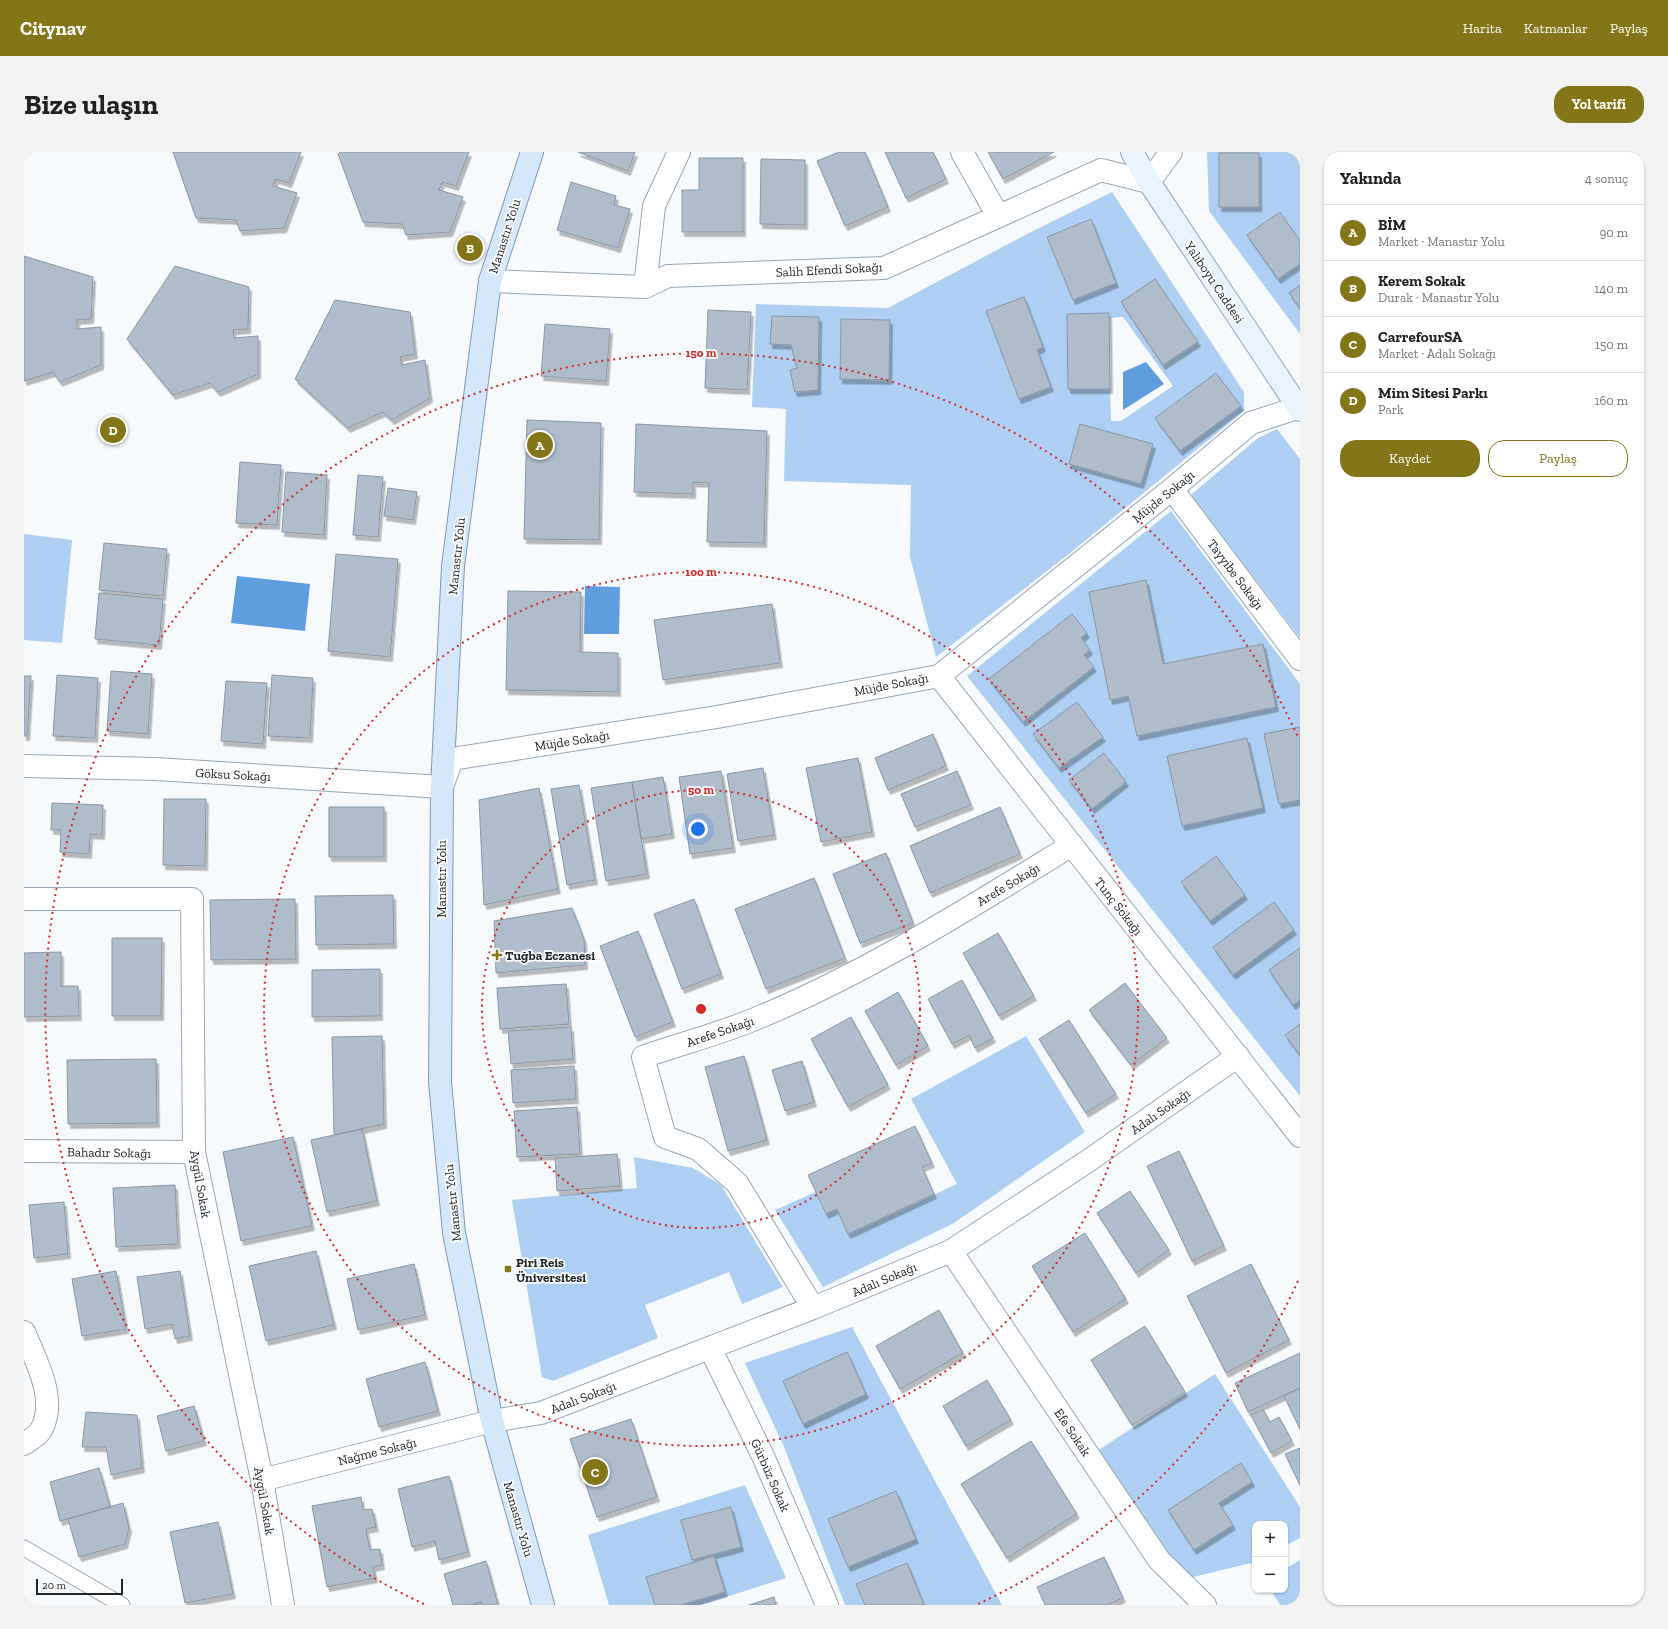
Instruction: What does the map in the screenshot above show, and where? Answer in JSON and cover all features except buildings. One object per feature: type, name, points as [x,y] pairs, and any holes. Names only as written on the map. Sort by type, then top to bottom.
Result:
[{"type":"main road","name":"Manastır Yolu","points":[[532,152],[490,280],[453,566],[442,787],[440,1082],[454,1233],[492,1421],[543,1605]]},
{"type":"street","points":[[645,287],[654,206],[679,152]]},
{"type":"street","points":[[962,152],[998,216]]},
{"type":"street","name":"Yalıboyu Caddesi","points":[[1132,152],[1149,182],[1299,408]]},
{"type":"street","points":[[1149,182],[1171,152]]},
{"type":"street","name":"Salih Efendi Sokağı","points":[[490,280],[645,287],[668,276],[884,268],[1102,170],[1149,182]]},
{"type":"street","name":"Müjde Sokağı","points":[[442,787],[452,759],[717,717],[939,676],[1172,489],[1251,423],[1299,408]]},
{"type":"street","name":"Tayyibe Sokağı","points":[[1172,489],[1300,659]]},
{"type":"street","name":"Tunç Sokağı","points":[[939,676],[1300,1136]]},
{"type":"street","name":"Göksu Sokağı","points":[[24,766],[156,769],[442,787]]},
{"type":"street","name":"Arefe Sokağı","points":[[813,1308],[737,1183],[698,1149],[665,1137],[643,1057],[755,1019],[826,987],[917,940],[1072,845]]},
{"type":"street","name":"Aygül Sokak","points":[[24,899],[192,899],[194,1152],[262,1480],[283,1605]]},
{"type":"street","name":"Adalı Sokağı","points":[[492,1421],[541,1412],[813,1308],[951,1251],[1088,1161],[1238,1056]]},
{"type":"street","name":"Bahadır Sokağı","points":[[24,1151],[194,1152]]},
{"type":"street","name":"Efe Sokak","points":[[951,1251],[1160,1560],[1204,1605]]},
{"type":"street","points":[[24,1332],[44,1380],[47,1415],[40,1432],[24,1444]]},
{"type":"street","name":"Gürbüz Sokak","points":[[710,1348],[763,1456],[827,1605]]},
{"type":"street","name":"Nağme Sokağı","points":[[262,1480],[492,1421]]},
{"type":"lane","points":[[24,1548],[122,1605]]},
{"type":"shaded area","points":[[1207,152],[1300,152],[1300,334],[1209,211]]},
{"type":"shaded area","points":[[1112,192],[1244,392],[1244,411],[1070,553],[936,657],[910,557],[911,485],[784,481],[786,409],[752,407],[756,304],[888,308],[1029,233]],"holes":[[[1123,317],[1173,386],[1121,421],[1111,421],[1109,318]]]},
{"type":"shaded area","points":[[1277,429],[1300,459],[1300,638],[1191,495],[1258,438]]},
{"type":"shaded area","points":[[1171,511],[1300,684],[1300,1096],[967,676]]},
{"type":"shaded area","points":[[24,534],[72,540],[62,643],[24,640]]},
{"type":"shaded area","points":[[1026,1036],[1085,1132],[954,1223],[823,1287],[775,1210],[816,1192],[825,1214],[837,1209],[849,1234],[957,1184],[911,1099]]},
{"type":"shaded area","points":[[634,1157],[693,1168],[721,1185],[783,1287],[742,1304],[729,1272],[645,1305],[658,1338],[553,1381],[542,1377],[512,1200],[637,1188]]},
{"type":"shaded area","points":[[852,1327],[1002,1605],[845,1605],[784,1447],[745,1363]]},
{"type":"shaded area","points":[[1215,1374],[1300,1507],[1300,1538],[1288,1544],[1288,1521],[1252,1521],[1252,1563],[1189,1578],[1160,1549],[1097,1451]]},
{"type":"shaded area","points":[[745,1485],[786,1578],[701,1605],[609,1605],[588,1535]]},
{"type":"shaded area","points":[[1300,1560],[1300,1605],[1280,1605],[1273,1593],[1288,1593],[1288,1567]]},
{"type":"water","points":[[1146,362],[1164,384],[1123,410],[1123,372]]},
{"type":"water","points":[[237,576],[310,584],[305,631],[231,623]]},
{"type":"water","points":[[585,586],[620,587],[619,634],[584,634]]},
{"type":"place","name":"Kerem Sokak","points":[[470,248]]},
{"type":"place","name":"Mim Sitesi Parkı","points":[[113,430]]},
{"type":"place","name":"BİM","points":[[540,445]]},
{"type":"place","name":"Tuğba Eczanesi","points":[[497,955]]},
{"type":"place","name":"Piri Reis Üniversitesi","points":[[508,1269]]},
{"type":"place","name":"CarrefourSA","points":[[595,1472]]}]
